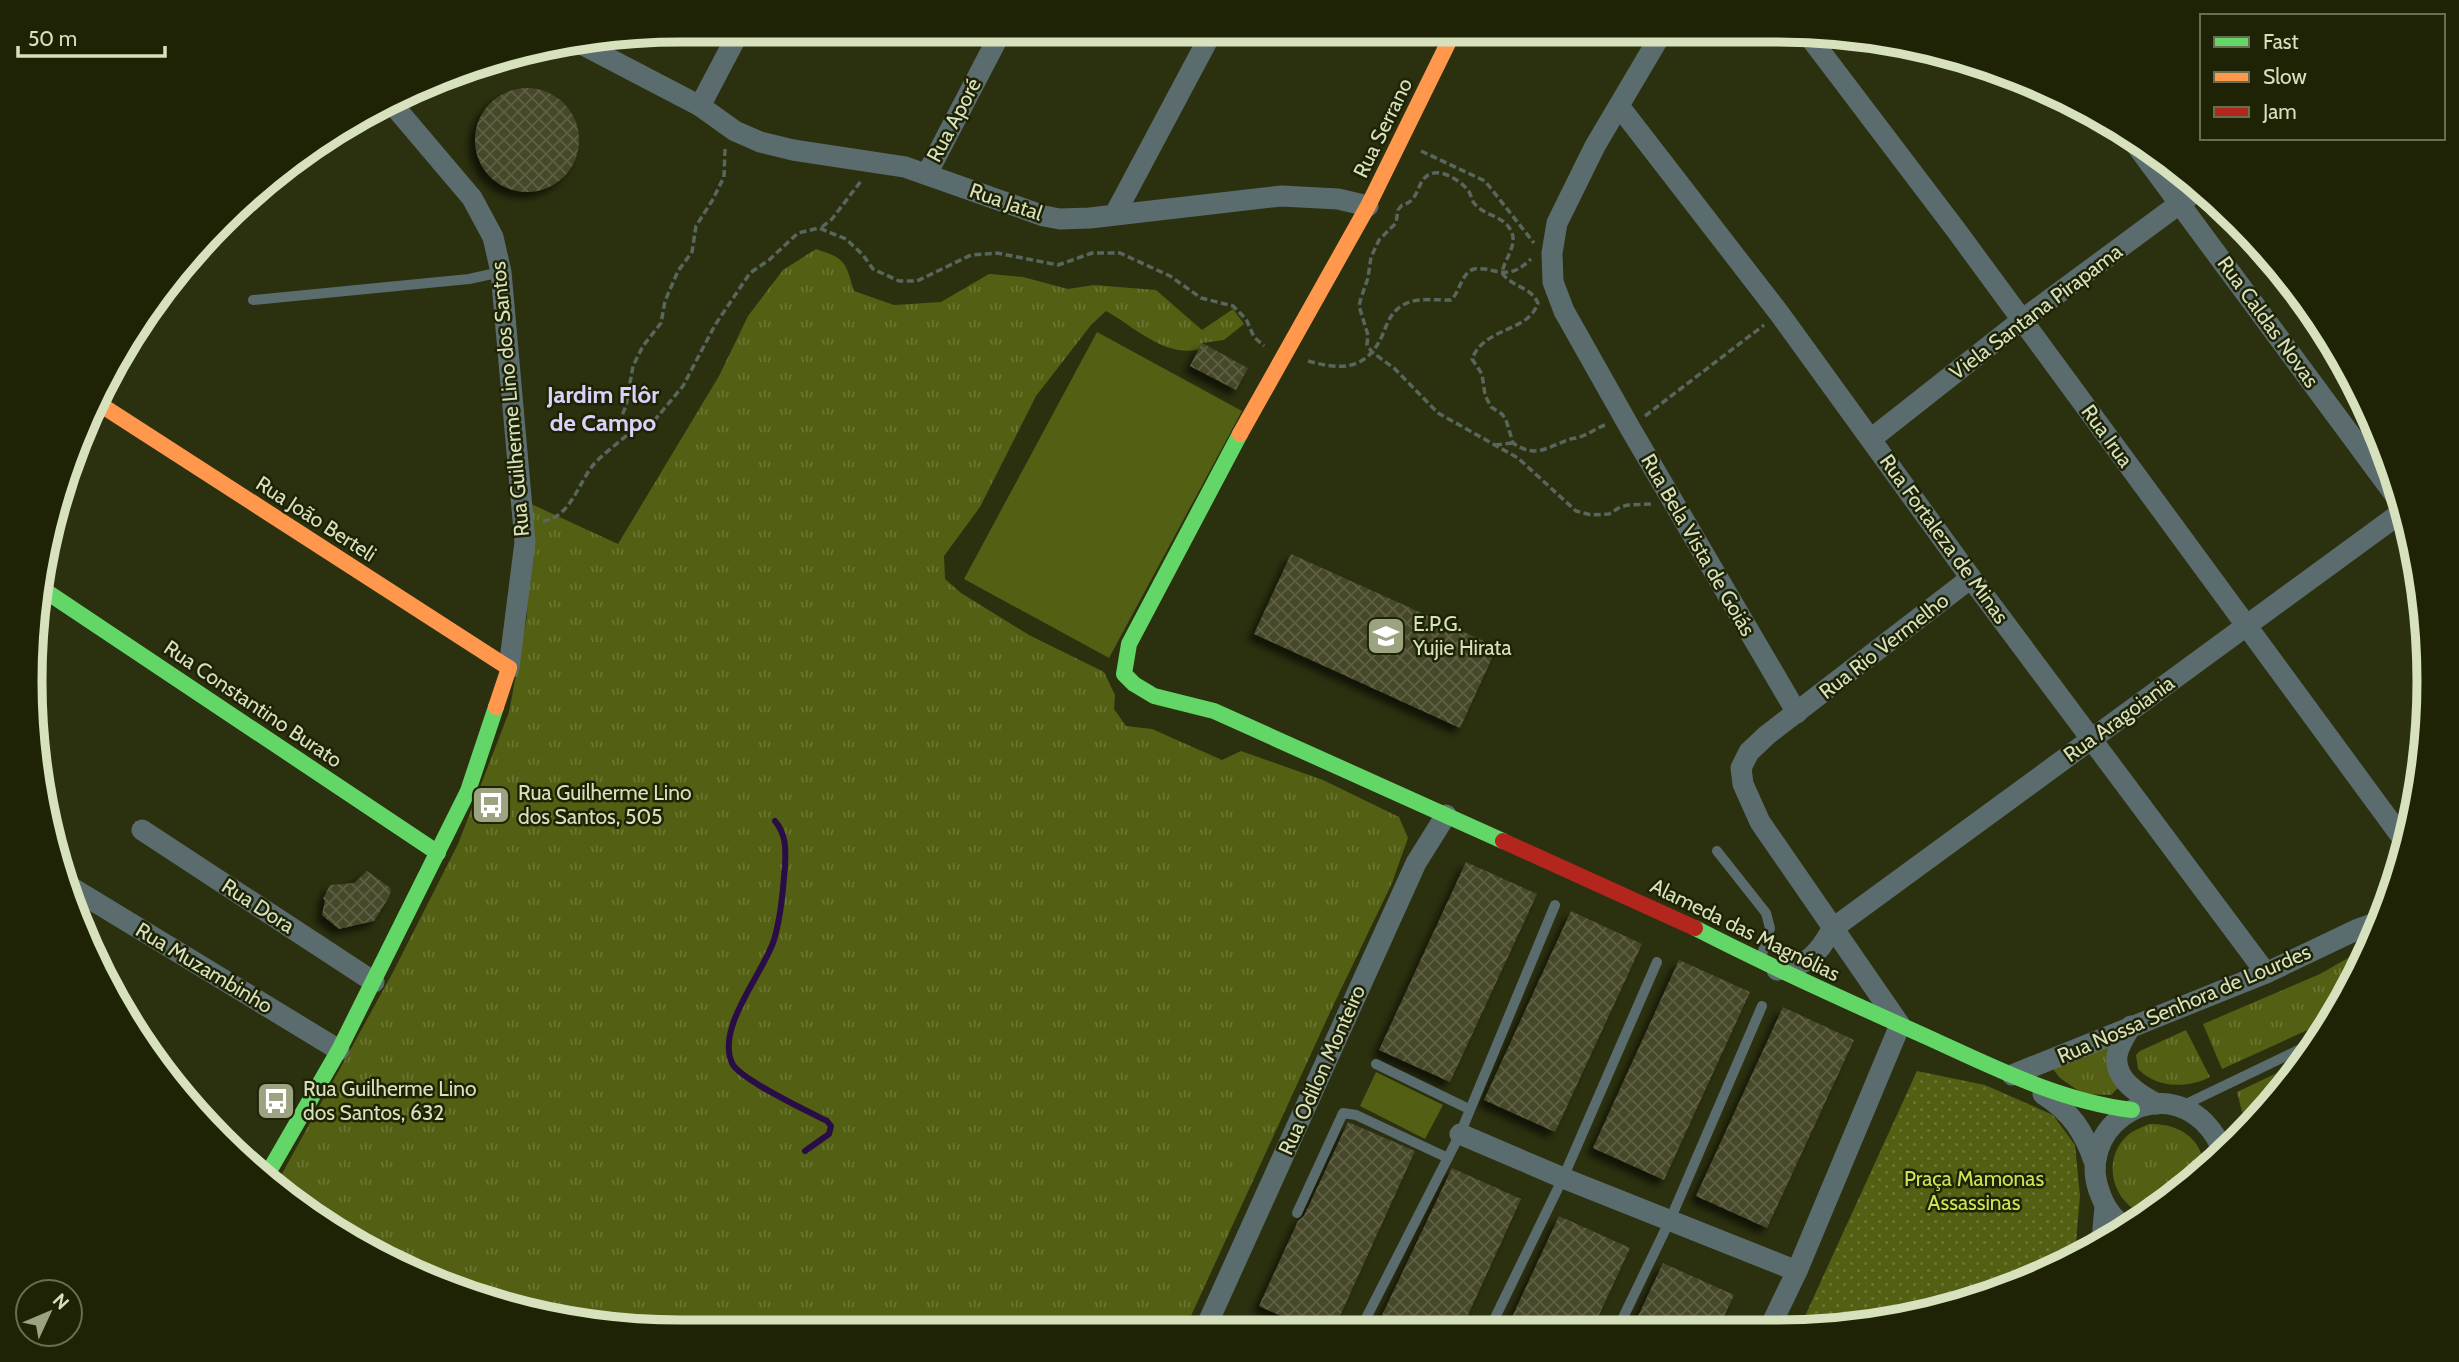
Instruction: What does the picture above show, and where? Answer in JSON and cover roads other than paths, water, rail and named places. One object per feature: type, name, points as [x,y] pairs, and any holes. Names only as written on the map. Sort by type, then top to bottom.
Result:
[{"type":"street","points":[[700,106],[734,42]]},
{"type":"street","name":"Rua Aporé","points":[[927,173],[996,42]]},
{"type":"street","points":[[1115,214],[1207,42]]},
{"type":"street","name":"Rua Serrano","points":[[1283,354],[1368,206],[1449,42]]},
{"type":"street","name":"Rua Bela Vista de Goiás","points":[[1657,42],[1595,146],[1557,223],[1552,253],[1553,282],[1564,311],[1797,713]]},
{"type":"street","name":"Rua Irua","points":[[1814,43],[2022,320],[2398,833]]},
{"type":"street","name":"Rua Jatal","points":[[589,49],[700,106],[735,131],[761,142],[927,173],[1044,216],[1070,219],[1281,195],[1338,199],[1368,206]]},
{"type":"street","name":"Rua Fortaleza de Minas","points":[[1619,106],[1779,313],[1971,578],[2266,973]]},
{"type":"street","name":"Rua Guilherme Lino dos Santos","points":[[270,1169],[339,1050],[468,792],[509,668],[524,542],[501,272],[493,237],[472,198],[396,109]]},
{"type":"street","name":"Rua Caldas Novas","points":[[2148,161],[2384,479]]},
{"type":"street","name":"Viela Santana Pirapama","points":[[1871,439],[2022,320],[2191,195]]},
{"type":"street","name":"Alameda das Magnólias","points":[[1283,354],[1129,645],[1124,674],[1137,689],[1152,697],[1214,710],[1673,918],[1769,965],[2019,1079],[2101,1106],[2132,1110]]},
{"type":"street","name":"Rua João Berteli","points":[[104,407],[509,668]]},
{"type":"street","name":"Rua Aragoiania","points":[[1769,965],[1798,967],[1813,957],[1832,929],[2395,517]]},
{"type":"street","name":"Rua Rio Vermelho","points":[[1797,713],[1971,578]]},
{"type":"street","name":"Rua Constantino Burato","points":[[48,593],[438,853]]},
{"type":"street","points":[[1773,1320],[1797,1271],[1900,1025],[1760,821],[1743,784],[1741,768],[1749,752],[1797,713]]},
{"type":"street","name":"Rua Odilon Monteiro","points":[[1217,1320],[1416,863],[1446,815]]},
{"type":"street","name":"Rua Dora","points":[[142,830],[374,982]]},
{"type":"street","name":"Rua Muzambinho","points":[[78,892],[339,1050]]},
{"type":"street","name":"Rua Nossa Senhora de Lourdes","points":[[2356,930],[2370,921]]},
{"type":"street","name":"Rua Nossa Senhora de Lourdes","points":[[2019,1079],[2131,1026],[2266,973],[2368,926]]},
{"type":"street","points":[[2131,1026],[2117,1056],[2118,1069],[2127,1083],[2139,1095],[2157,1104],[2180,1107],[2198,1117],[2212,1130],[2218,1144]]},
{"type":"street","points":[[2019,1079],[2063,1108],[2084,1133],[2094,1161],[2096,1185],[2105,1206],[2119,1221]]},
{"type":"street","points":[[2094,1161],[2101,1140],[2114,1122],[2132,1110],[2157,1104]]},
{"type":"street","points":[[1460,1134],[1797,1271]]},
{"type":"street","points":[[2103,1231],[2105,1206]]},
{"type":"lane","points":[[253,300],[469,279],[501,272]]},
{"type":"lane","points":[[1717,852],[1766,913],[1770,928],[1769,965]]},
{"type":"lane","points":[[1365,1320],[1460,1134],[1555,905]]},
{"type":"lane","points":[[1494,1320],[1563,1178],[1657,962]]},
{"type":"lane","points":[[1622,1320],[1670,1220],[1762,1006]]},
{"type":"lane","points":[[2180,1107],[2299,1049]]},
{"type":"lane","points":[[1376,1064],[1469,1109]]},
{"type":"lane","points":[[1297,1213],[1343,1113],[1356,1115],[1448,1157]]},
{"type":"waterway","points":[[775,821],[785,842],[778,922],[768,954],[735,1017],[729,1049],[732,1063],[747,1078],[827,1121],[831,1126],[829,1134],[805,1151]]},
{"type":"place","name":"E.P.G. Yujie Hirata","points":[[1386,636]]},
{"type":"place","name":"Rua Guilherme Lino dos Santos, 505","points":[[491,805]]},
{"type":"place","name":"Rua Guilherme Lino dos Santos, 632","points":[[276,1101]]},
{"type":"district","name":"Jardim Flôr de Campo","points":[[603,409]]},
{"type":"park label","name":"Praça Mamonas Assassinas","points":[[1974,1191]]}]
